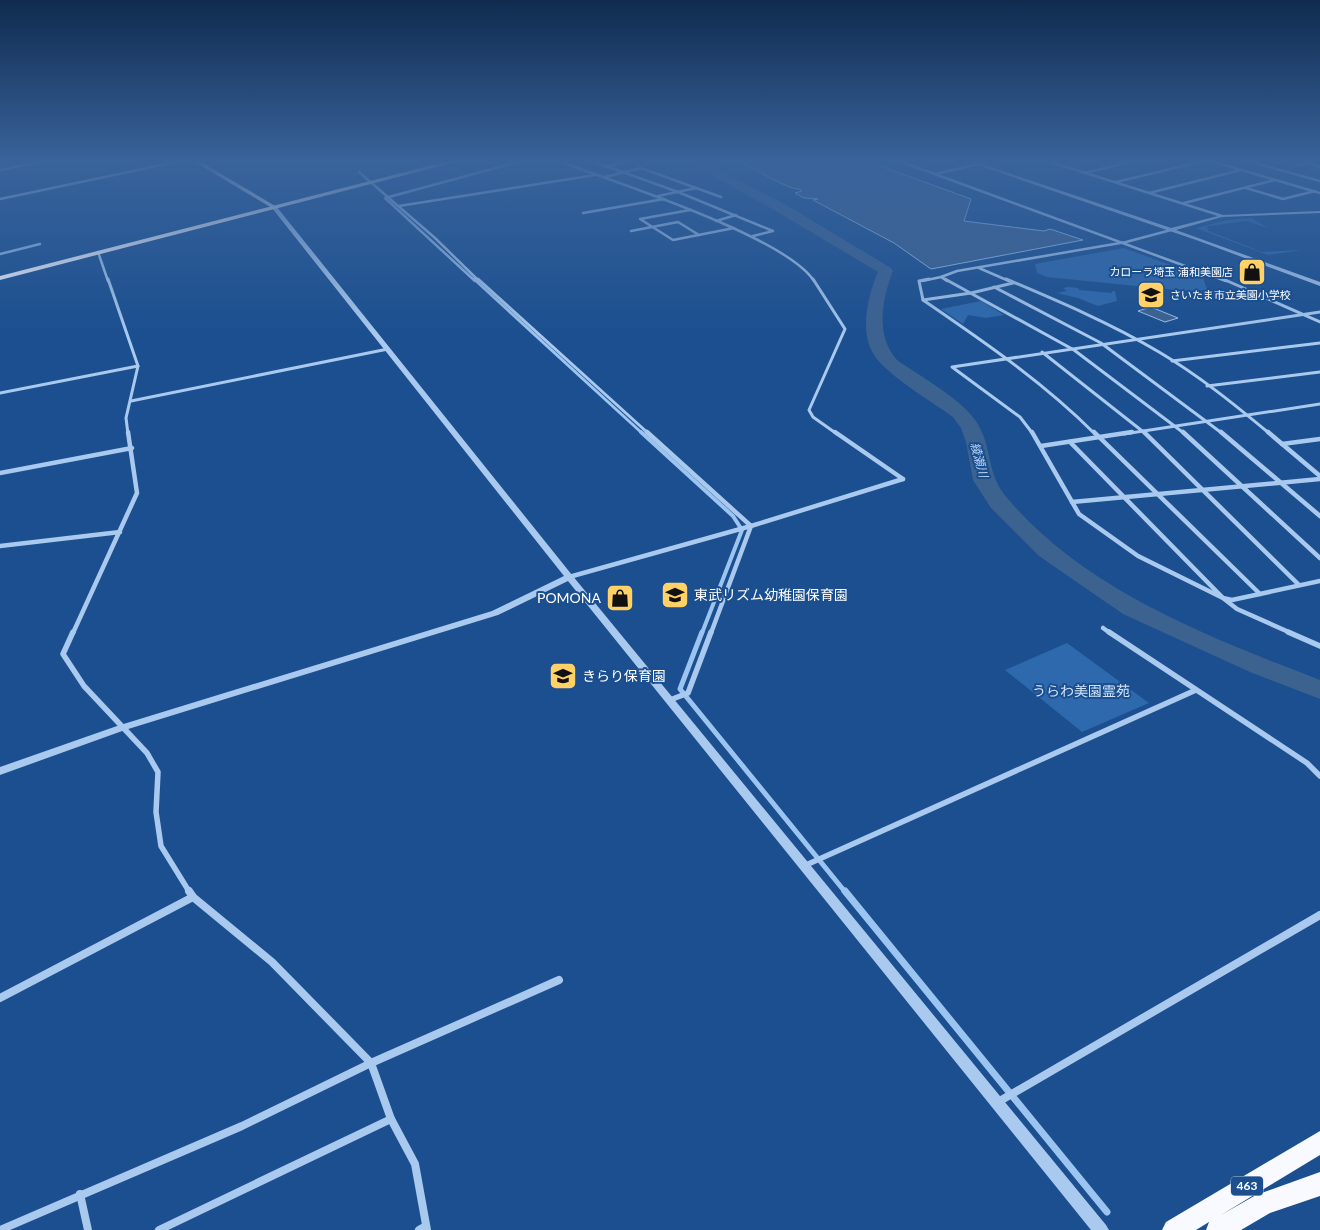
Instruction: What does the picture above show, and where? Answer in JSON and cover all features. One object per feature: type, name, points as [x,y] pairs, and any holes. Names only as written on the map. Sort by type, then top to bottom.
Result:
[{"type":"highway","points":[[0,278],[226,219]]},
{"type":"highway","name":"463","points":[[1174,1230],[1320,1142]]},
{"type":"highway","points":[[1218,1230],[1264,1203],[1320,1184]]},
{"type":"street","points":[[284,219],[569,577],[674,698],[806,865],[1102,1230]]},
{"type":"street","points":[[414,219],[583,376],[659,441],[751,526]]},
{"type":"street","points":[[641,219],[673,240],[734,228]]},
{"type":"street","points":[[746,219],[773,231],[753,236]]},
{"type":"street","points":[[1063,219],[1209,273],[1320,322]]},
{"type":"street","points":[[1141,219],[1320,284]]},
{"type":"street","points":[[1152,219],[1320,279]]},
{"type":"street","points":[[1210,219],[1126,242],[978,268],[920,281],[923,300],[1008,358],[1071,410],[1260,594]]},
{"type":"street","points":[[0,771],[121,728],[495,613],[569,577],[751,526],[903,479],[813,417],[809,410],[845,329],[811,276],[800,266],[753,236],[716,220]]},
{"type":"street","points":[[630,231],[678,222],[699,235]]},
{"type":"street","points":[[98,252],[138,366],[126,418],[132,448],[137,493],[63,654],[84,686],[121,728],[147,753],[158,772],[156,812],[161,846],[193,898],[272,962],[371,1063],[391,1119],[415,1164],[424,1229]]},
{"type":"street","points":[[978,268],[1135,338],[1207,386],[1282,444],[1320,477]]},
{"type":"street","points":[[941,276],[1071,348],[1175,425],[1320,558]]},
{"type":"street","points":[[923,300],[971,293],[1013,282]]},
{"type":"street","points":[[994,287],[1101,343],[1207,420],[1320,516]]},
{"type":"street","points":[[1320,312],[1101,343],[952,367],[1020,417],[1041,446],[1078,514],[1138,556],[1223,598],[1232,600],[1320,581]]},
{"type":"street","points":[[1172,361],[1320,343]]},
{"type":"street","points":[[131,401],[388,349]]},
{"type":"street","points":[[1042,352],[1142,430],[1299,585]]},
{"type":"street","points":[[0,393],[138,366]]},
{"type":"street","points":[[1207,386],[1320,372]]},
{"type":"street","points":[[1041,446],[1320,404]]},
{"type":"street","points":[[1282,444],[1320,439]]},
{"type":"street","points":[[1070,442],[1223,598],[1237,609],[1320,646]]},
{"type":"street","points":[[0,474],[132,448]]},
{"type":"street","points":[[1072,502],[1320,477]]},
{"type":"street","points":[[674,698],[688,693],[751,526]]},
{"type":"street","points":[[0,546],[120,532]]},
{"type":"street","points":[[1103,628],[1307,763],[1320,776]]},
{"type":"street","points":[[806,865],[1196,690]]},
{"type":"street","points":[[0,998],[193,898]]},
{"type":"street","points":[[998,1102],[1320,915]]},
{"type":"street","points":[[0,1230],[242,1126],[371,1063],[559,980]]},
{"type":"street","points":[[159,1230],[391,1119]]},
{"type":"street","points":[[80,1194],[88,1230]]},
{"type":"green space","points":[[1253,219],[1268,228],[1246,221],[1210,226],[1206,227],[1209,229],[1206,230],[1262,252],[1302,250],[1268,255],[1196,228],[1227,220]]},
{"type":"green space","points":[[1124,248],[1203,277],[1209,290],[1187,291],[1047,277],[1037,273],[1035,264]]},
{"type":"green space","points":[[1068,287],[1112,293],[1112,291],[1115,291],[1117,301],[1098,306],[1078,298],[1057,293],[1067,291],[1063,288]]},
{"type":"green space","points":[[981,301],[1004,315],[986,318],[968,315],[963,324],[941,309]]},
{"type":"green space","name":"うらわ美園霊苑","points":[[1067,643],[1149,703],[1082,732],[1005,670]]},
{"type":"shaded area","points":[[850,219],[965,219],[964,221],[1044,231],[1050,229],[1083,240],[931,269],[894,243]]},
{"type":"shaded area","points":[[1151,307],[1178,318],[1165,322],[1138,311]]},
{"type":"waterway","points":[[408,219],[475,281]]},
{"type":"waterway","name":"綾瀬川","points":[[800,219],[886,271],[880,285],[875,314],[875,335],[881,353],[891,364],[960,413],[971,428],[976,442],[983,480],[999,503],[1047,551],[1132,609],[1259,666],[1320,690]]},
{"type":"waterway","points":[[0,254],[40,244]]},
{"type":"waterway","points":[[474,279],[643,434]]},
{"type":"waterway","points":[[641,432],[733,516],[742,530],[702,633]]},
{"type":"waterway","points":[[702,632],[680,689],[846,893]]},
{"type":"waterway","points":[[845,891],[1107,1212]]},
{"type":"place","name":"カローラ埼玉 浦和美園店","points":[[1252,272]]},
{"type":"place","name":"さいたま市立美園小学校","points":[[1151,295]]},
{"type":"place","name":"東武リズム幼稚園保育園","points":[[675,595]]},
{"type":"place","name":"POMONA","points":[[620,598]]},
{"type":"place","name":"きらり保育園","points":[[563,676]]}]
